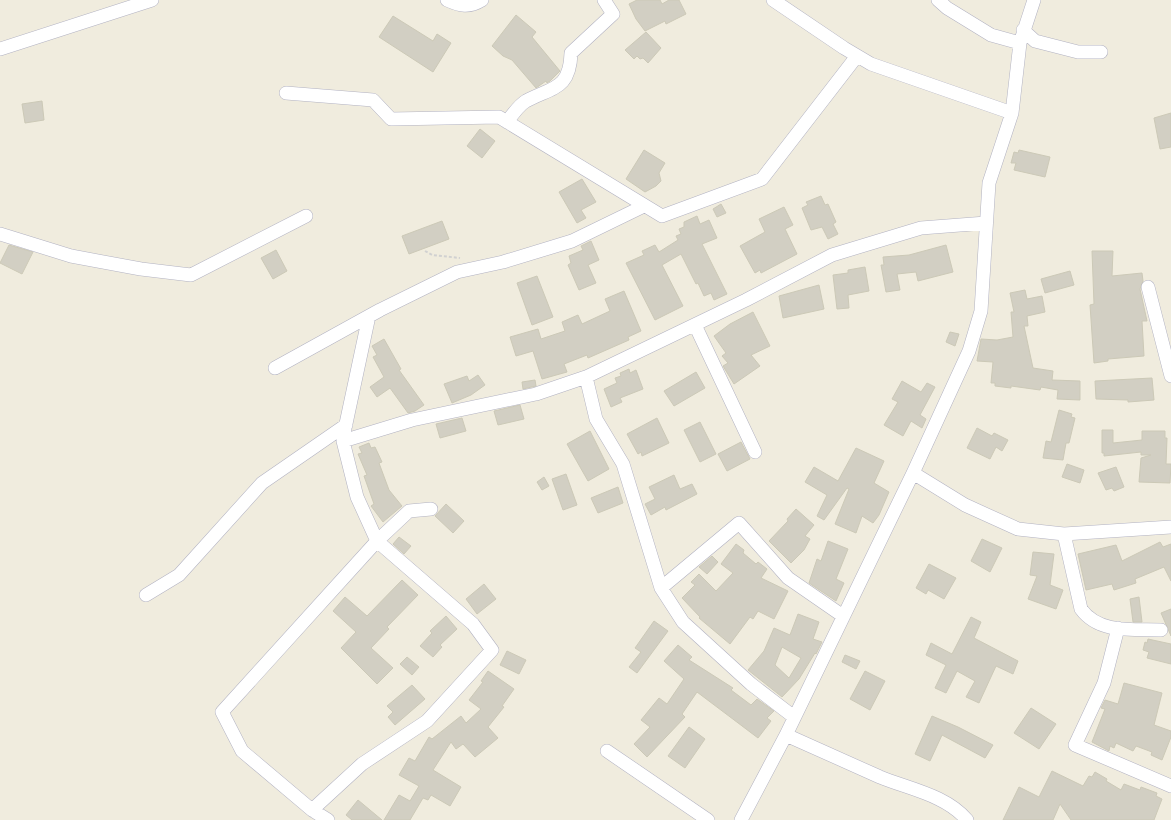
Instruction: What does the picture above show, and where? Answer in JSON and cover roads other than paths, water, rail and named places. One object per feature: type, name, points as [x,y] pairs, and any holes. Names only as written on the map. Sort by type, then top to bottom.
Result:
[{"type":"street","points":[[0,49],[152,0]]},
{"type":"street","points":[[447,0],[459,6],[467,6],[482,0]]},
{"type":"street","points":[[507,122],[524,102],[559,86],[571,67],[571,53],[613,14],[604,0]]},
{"type":"street","points":[[773,0],[871,64],[1012,113]]},
{"type":"street","points":[[938,0],[947,8],[991,35],[1020,43]]},
{"type":"street","points":[[741,820],[786,735],[913,473],[969,351],[981,311],[988,183],[1012,113],[1020,43],[1034,0]]},
{"type":"street","points":[[1023,30],[1035,41],[1078,52],[1101,52]]},
{"type":"street","points":[[286,93],[373,100],[391,119],[498,117],[662,216],[762,179],[857,56]]},
{"type":"street","points":[[275,368],[369,316],[457,272],[503,262],[572,241],[644,206]]},
{"type":"street","points":[[0,234],[71,256],[141,270],[191,275],[306,216]]},
{"type":"street","points":[[343,441],[412,420],[536,394],[586,377],[695,325],[832,255],[921,228],[986,223]]},
{"type":"street","points":[[1148,287],[1171,376]]},
{"type":"street","points":[[312,810],[362,764],[427,721],[492,650],[473,624],[377,542],[357,497],[343,441],[369,316]]},
{"type":"street","points":[[695,325],[754,452]]},
{"type":"street","points":[[586,377],[596,419],[623,464],[661,588],[682,622],[751,684],[794,717]]},
{"type":"street","points":[[146,595],[179,575],[262,483],[346,425]]},
{"type":"street","points":[[913,473],[964,505],[1018,529],[1064,534],[1171,527]]},
{"type":"street","points":[[328,820],[312,810],[242,751],[222,712],[377,542],[409,511],[431,510]]},
{"type":"street","points":[[661,588],[739,523],[788,578],[843,616]]},
{"type":"street","points":[[1064,534],[1081,609],[1086,617],[1095,623],[1118,628],[1161,630]]},
{"type":"street","points":[[1118,628],[1104,683],[1075,745],[1171,786]]},
{"type":"street","points":[[786,735],[882,778],[935,797],[951,806],[968,819]]},
{"type":"street","points":[[606,751],[708,820]]}]
